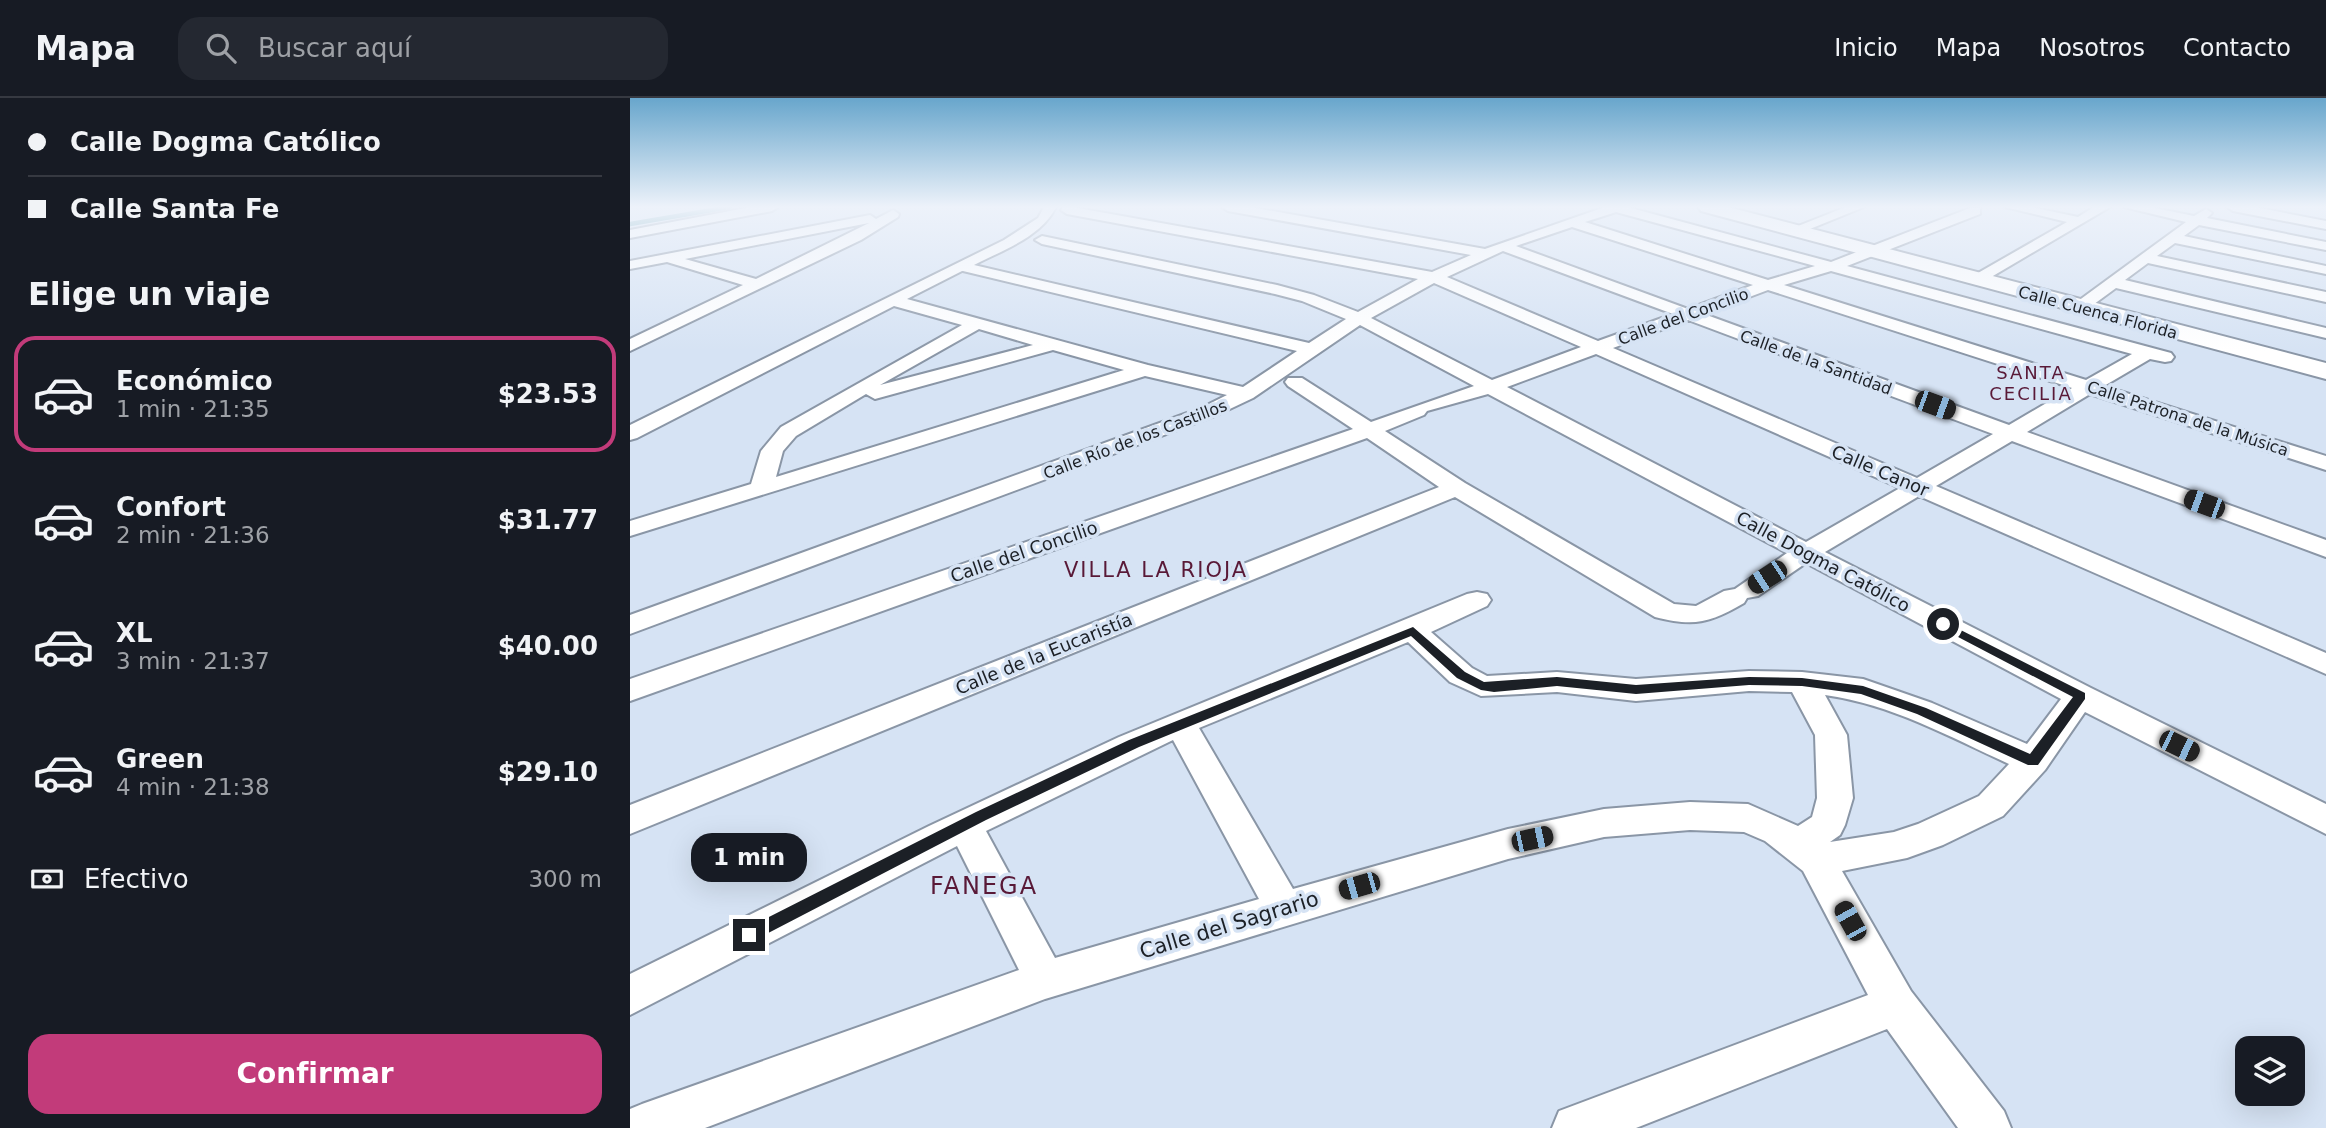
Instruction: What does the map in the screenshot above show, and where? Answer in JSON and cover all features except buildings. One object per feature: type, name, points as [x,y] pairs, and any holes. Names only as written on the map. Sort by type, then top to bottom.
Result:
[{"type":"street","points":[[630,265],[681,255]]},
{"type":"street","points":[[633,342],[819,255]]},
{"type":"street","points":[[630,434],[673,410],[991,255]]},
{"type":"street","name":"Calle Dogma Católico","points":[[1144,255],[1308,298],[1359,318],[2080,696],[2326,820]]},
{"type":"street","name":"Calle Canor","points":[[1316,255],[1434,277],[2326,664]]},
{"type":"street","name":"Calle Río de los Castillos","points":[[630,625],[1167,429],[1246,394],[1384,302],[1481,255]]},
{"type":"street","name":"Calle de la Santidad","points":[[1512,255],[1687,315],[2326,549]]},
{"type":"street","name":"Calle Patrona de la Música","points":[[1675,255],[2326,463]]},
{"type":"street","points":[[1295,382],[1457,488],[1665,611],[1686,617],[1703,616],[1917,486],[2089,386],[2157,355],[1798,255]]},
{"type":"street","name":"Calle del Concilio","points":[[630,690],[1862,255]]},
{"type":"street","name":"Calle Cuenca Florida","points":[[1887,255],[2326,371]]},
{"type":"street","points":[[1976,280],[2020,255]]},
{"type":"street","points":[[2080,307],[2150,255]]},
{"type":"street","points":[[2254,255],[2326,270]]},
{"type":"street","points":[[667,258],[759,285]]},
{"type":"street","points":[[2146,258],[2326,297]]},
{"type":"street","points":[[967,267],[1314,350]]},
{"type":"street","points":[[2112,282],[2326,333]]},
{"type":"street","points":[[895,301],[974,325],[1246,394]]},
{"type":"street","points":[[762,487],[769,453],[778,438],[974,325]]},
{"type":"street","points":[[834,405],[1051,345]]},
{"type":"street","points":[[630,529],[1144,370]]},
{"type":"street","name":"Calle de la Eucaristía","points":[[630,820],[1457,488]]},
{"type":"street","points":[[630,995],[965,825],[1180,724],[1413,631],[1477,600]]},
{"type":"street","points":[[1413,631],[1470,682],[1494,687],[1557,682],[1636,690],[1749,681],[1802,682],[1863,690],[1921,711],[2033,761]]},
{"type":"street","points":[[1802,682],[1823,716],[1831,735],[1835,798],[1827,825],[1808,852]]},
{"type":"street","points":[[1808,852],[1894,847],[1930,835],[1991,806],[2033,761],[2080,696]]},
{"type":"street","points":[[1180,724],[1284,908]]},
{"type":"street","name":"Calle del Sagrario","points":[[642,1128],[1045,980],[1508,844],[1604,823],[1690,816],[1748,818],[1779,831],[1808,852]]},
{"type":"street","points":[[965,825],[1045,980]]},
{"type":"street","points":[[1808,852],[1896,1005],[1987,1128]]},
{"type":"street","points":[[1576,1128],[1896,1005]]},
{"type":"district","name":"SANTA CECILIA","points":[[2031,383]]},
{"type":"district","name":"VILLA LA RIOJA","points":[[1156,570]]},
{"type":"district","name":"FANEGA","points":[[984,886]]},
{"type":"route","points":[[749,935],[981,816],[1134,744],[1413,631],[1461,675],[1470,682],[1481,685],[1494,687],[1557,682],[1636,690],[1749,681],[1802,682],[1863,690],[1921,711],[2033,761],[2080,696],[1943,624]]}]
